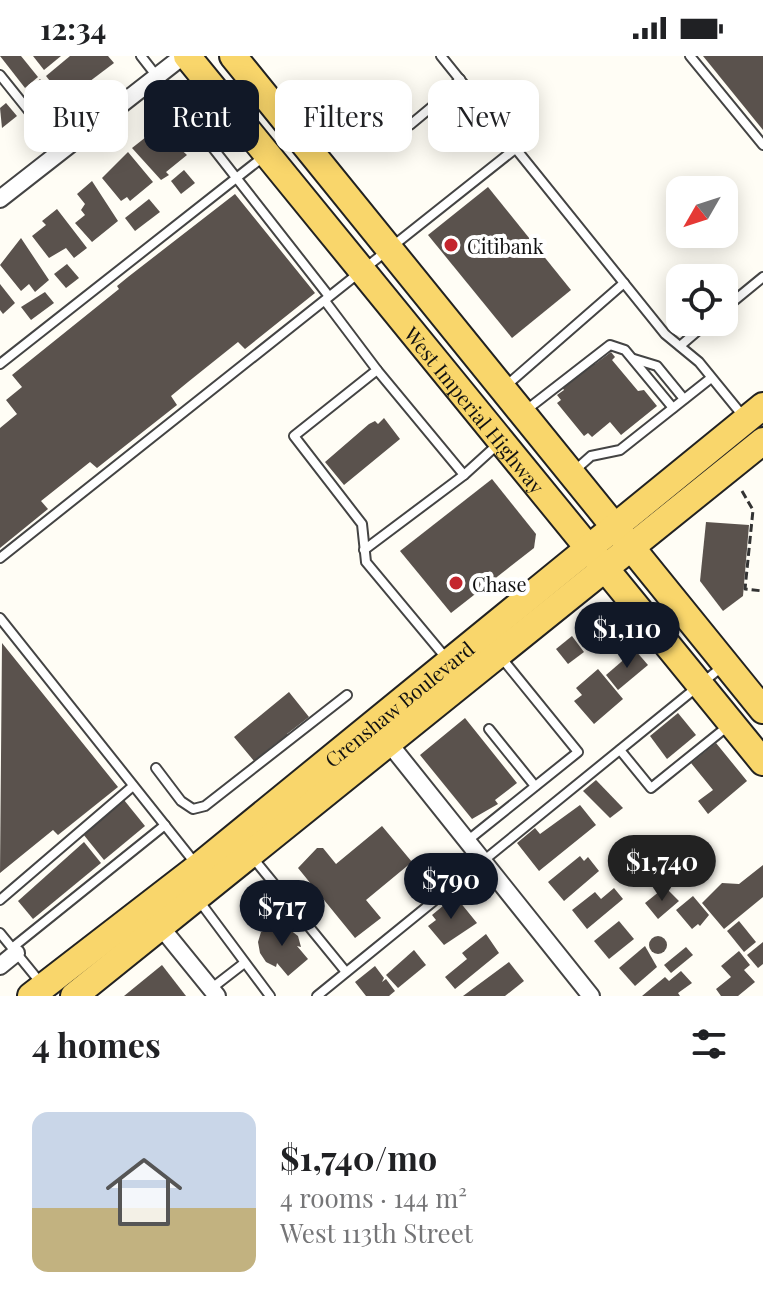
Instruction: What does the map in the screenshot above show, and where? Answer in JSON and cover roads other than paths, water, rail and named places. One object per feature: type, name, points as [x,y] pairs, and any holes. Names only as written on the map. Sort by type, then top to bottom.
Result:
[{"type":"main road","name":"West Imperial Highway","points":[[185,56],[731,723],[759,753]]},
{"type":"main road","name":"West Imperial Highway","points":[[233,56],[763,710]]},
{"type":"main road","name":"Crenshaw Boulevard","points":[[74,996],[274,834],[380,733],[448,661],[754,413]]},
{"type":"main road","name":"Crenshaw Boulevard","points":[[38,991],[198,867],[380,733],[499,655],[760,450]]},
{"type":"street","points":[[128,99],[185,56]]},
{"type":"street","points":[[0,199],[60,152]]},
{"type":"street","points":[[380,733],[591,996]]},
{"type":"street","points":[[145,907],[214,992]]},
{"type":"street","points":[[0,966],[14,951]]},
{"type":"lane","points":[[141,56],[236,176],[377,370],[464,475]]},
{"type":"lane","points":[[412,123],[460,79],[441,56]]},
{"type":"lane","points":[[690,56],[763,145]]},
{"type":"lane","points":[[0,75],[24,105]]},
{"type":"lane","points":[[0,558],[511,152]]},
{"type":"lane","points":[[517,152],[665,334],[754,413]]},
{"type":"lane","points":[[0,364],[267,154]]},
{"type":"lane","points":[[738,298],[763,277]]},
{"type":"lane","points":[[502,388],[624,283]]},
{"type":"lane","points":[[680,346],[692,336]]},
{"type":"lane","points":[[523,413],[610,345],[625,350],[673,408]]},
{"type":"lane","points":[[633,359],[657,366],[684,399]]},
{"type":"lane","points":[[377,370],[294,436],[362,524],[366,562],[448,661]]},
{"type":"lane","points":[[573,473],[591,456],[620,450],[711,378]]},
{"type":"lane","points":[[364,550],[464,475],[501,442]]},
{"type":"lane","points":[[0,618],[198,867]]},
{"type":"lane","points":[[466,842],[578,752],[499,655]]},
{"type":"lane","points":[[317,996],[725,665]]},
{"type":"lane","points":[[156,768],[181,801],[193,809],[205,806],[347,695]]},
{"type":"lane","points":[[620,750],[651,788],[731,723]]},
{"type":"lane","points":[[489,729],[535,786]]},
{"type":"lane","points":[[0,900],[133,786]]},
{"type":"lane","points":[[14,951],[165,825]]},
{"type":"lane","points":[[250,855],[346,972]]},
{"type":"lane","points":[[197,898],[243,964],[270,996]]},
{"type":"lane","points":[[0,933],[38,991]]},
{"type":"lane","points":[[214,992],[243,964]]},
{"type":"place","name":"Citibank","points":[[451,245]]},
{"type":"place","name":"Chase","points":[[456,583]]}]
